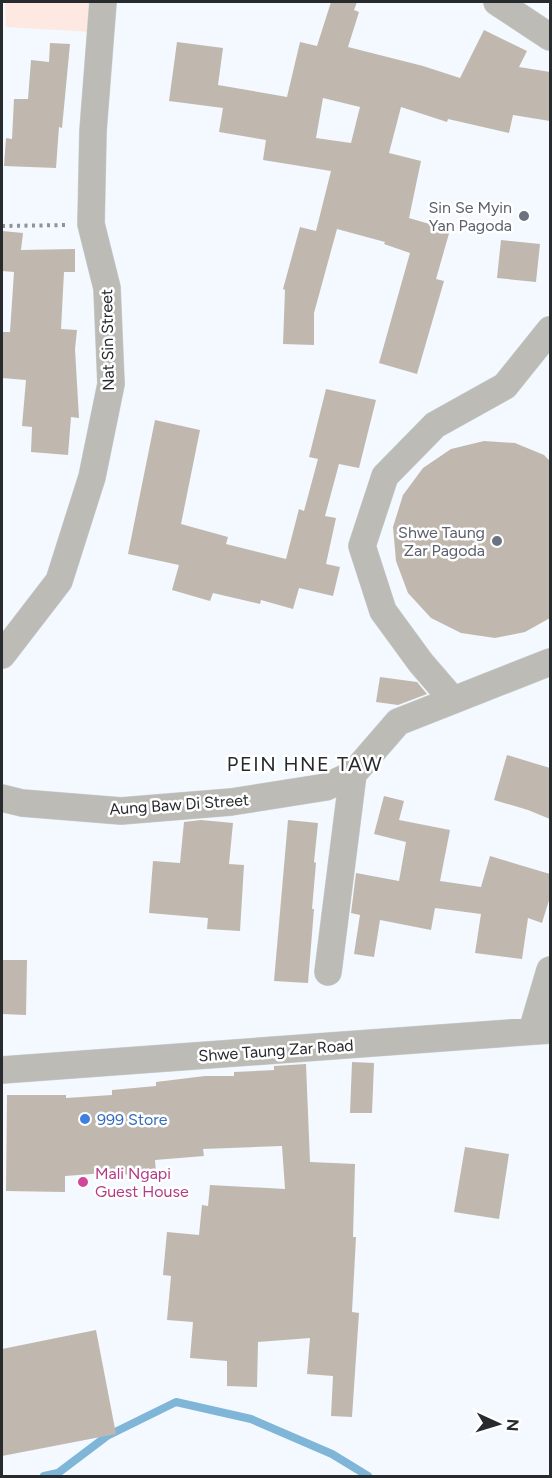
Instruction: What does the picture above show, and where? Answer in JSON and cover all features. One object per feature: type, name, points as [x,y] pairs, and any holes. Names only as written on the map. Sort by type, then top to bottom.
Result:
[{"type":"street","name":"Nat Sin Street","points":[[2,655],[59,581],[92,477],[111,384],[107,288],[90,224],[93,131],[103,2]]},
{"type":"street","points":[[501,3],[550,37]]},
{"type":"street","points":[[453,700],[421,663],[383,611],[362,546],[385,476],[435,425],[505,386],[550,330]]},
{"type":"street","points":[[328,972],[353,774],[398,722],[550,662]]},
{"type":"street","name":"Aung Baw Di Street","points":[[2,798],[22,803],[121,811],[231,802],[326,787],[353,774]]},
{"type":"street","points":[[541,1030],[550,970]]},
{"type":"street","name":"Shwe Taung Zar Road","points":[[2,1070],[541,1030]]},
{"type":"path","points":[[2,226],[90,224]]},
{"type":"shaded area","points":[[5,2],[96,2],[92,32],[6,27]]},
{"type":"building","points":[[331,2],[357,2],[354,10],[359,12],[348,47],[460,78],[484,30],[527,51],[519,67],[550,72],[550,121],[513,115],[509,133],[448,119],[447,122],[401,107],[389,153],[421,161],[409,218],[450,230],[436,279],[444,281],[417,374],[379,363],[410,253],[384,244],[385,242],[337,229],[314,313],[314,345],[283,344],[285,290],[283,289],[300,227],[316,231],[331,171],[263,160],[266,140],[219,132],[223,108],[169,101],[177,42],[223,48],[218,85],[287,97],[300,42],[317,46]],"holes":[[[323,98],[360,107],[351,143],[316,138]]]},
{"type":"building","points":[[50,43],[70,44],[56,168],[4,166],[6,138],[12,139],[14,99],[28,99],[31,60],[49,62]]},
{"type":"building","points":[[2,231],[23,233],[21,250],[75,249],[75,272],[64,272],[61,329],[77,330],[75,349],[79,418],[71,417],[68,455],[31,452],[32,427],[22,426],[26,380],[2,378],[2,332],[10,332],[14,272],[2,271]]},
{"type":"building","points":[[501,240],[540,244],[536,282],[497,278]]},
{"type":"building","points":[[326,389],[376,400],[359,468],[339,464],[325,516],[336,518],[326,564],[340,567],[333,596],[299,588],[293,609],[261,600],[260,604],[213,593],[210,601],[172,590],[179,565],[128,554],[155,420],[200,430],[181,524],[228,537],[226,544],[286,559],[299,509],[304,511],[318,459],[309,457]]},
{"type":"building","points":[[484,441],[515,443],[544,455],[550,461],[550,618],[525,632],[495,638],[461,633],[431,618],[408,593],[396,561],[393,527],[403,495],[423,468],[451,449]]},
{"type":"building","points":[[380,677],[417,682],[427,694],[398,705],[376,702]]},
{"type":"building","points":[[507,755],[550,768],[550,819],[494,800]]},
{"type":"building","points":[[384,796],[404,801],[399,820],[450,830],[440,881],[481,887],[490,856],[550,874],[550,897],[542,923],[528,918],[522,959],[475,953],[481,914],[435,908],[431,930],[380,920],[374,957],[354,954],[360,915],[351,913],[356,873],[399,881],[406,842],[374,834]]},
{"type":"building","points":[[201,820],[233,823],[229,864],[244,865],[240,931],[207,929],[208,918],[149,913],[153,861],[180,863],[184,822]]},
{"type":"building","points":[[288,820],[318,823],[308,983],[274,981]]},
{"type":"building","points":[[2,960],[27,960],[26,1015],[2,1014]]},
{"type":"building","points":[[352,1062],[374,1063],[372,1113],[350,1113]]},
{"type":"building","points":[[306,1064],[310,1162],[355,1164],[353,1237],[356,1237],[352,1312],[359,1313],[352,1417],[331,1416],[333,1376],[307,1374],[310,1338],[258,1342],[257,1387],[227,1386],[227,1361],[190,1358],[193,1322],[167,1320],[171,1276],[163,1275],[167,1232],[199,1235],[202,1205],[208,1206],[210,1185],[285,1189],[282,1146],[203,1149],[204,1156],[155,1160],[156,1173],[118,1175],[118,1172],[65,1176],[65,1192],[6,1191],[7,1095],[66,1095],[66,1098],[112,1095],[112,1090],[156,1086],[156,1082],[205,1076],[234,1076],[234,1072],[274,1070],[274,1066]]},
{"type":"building","points":[[465,1147],[509,1154],[499,1219],[454,1212]]},
{"type":"building","points":[[96,1330],[116,1434],[2,1456],[2,1349]]},
{"type":"waterway","points":[[44,1476],[58,1473],[107,1436],[176,1402],[251,1419],[332,1454],[368,1476]]},
{"type":"place","name":"Sin Se Myin Yan Pagoda","points":[[524,216]]},
{"type":"place","name":"Shwe Taung Zar Pagoda","points":[[497,541]]},
{"type":"place","name":"999 Store","points":[[85,1119]]},
{"type":"place","name":"Mali Ngapi Guest House","points":[[83,1182]]},
{"type":"district","name":"PEIN HNE TAW","points":[[305,764]]}]
